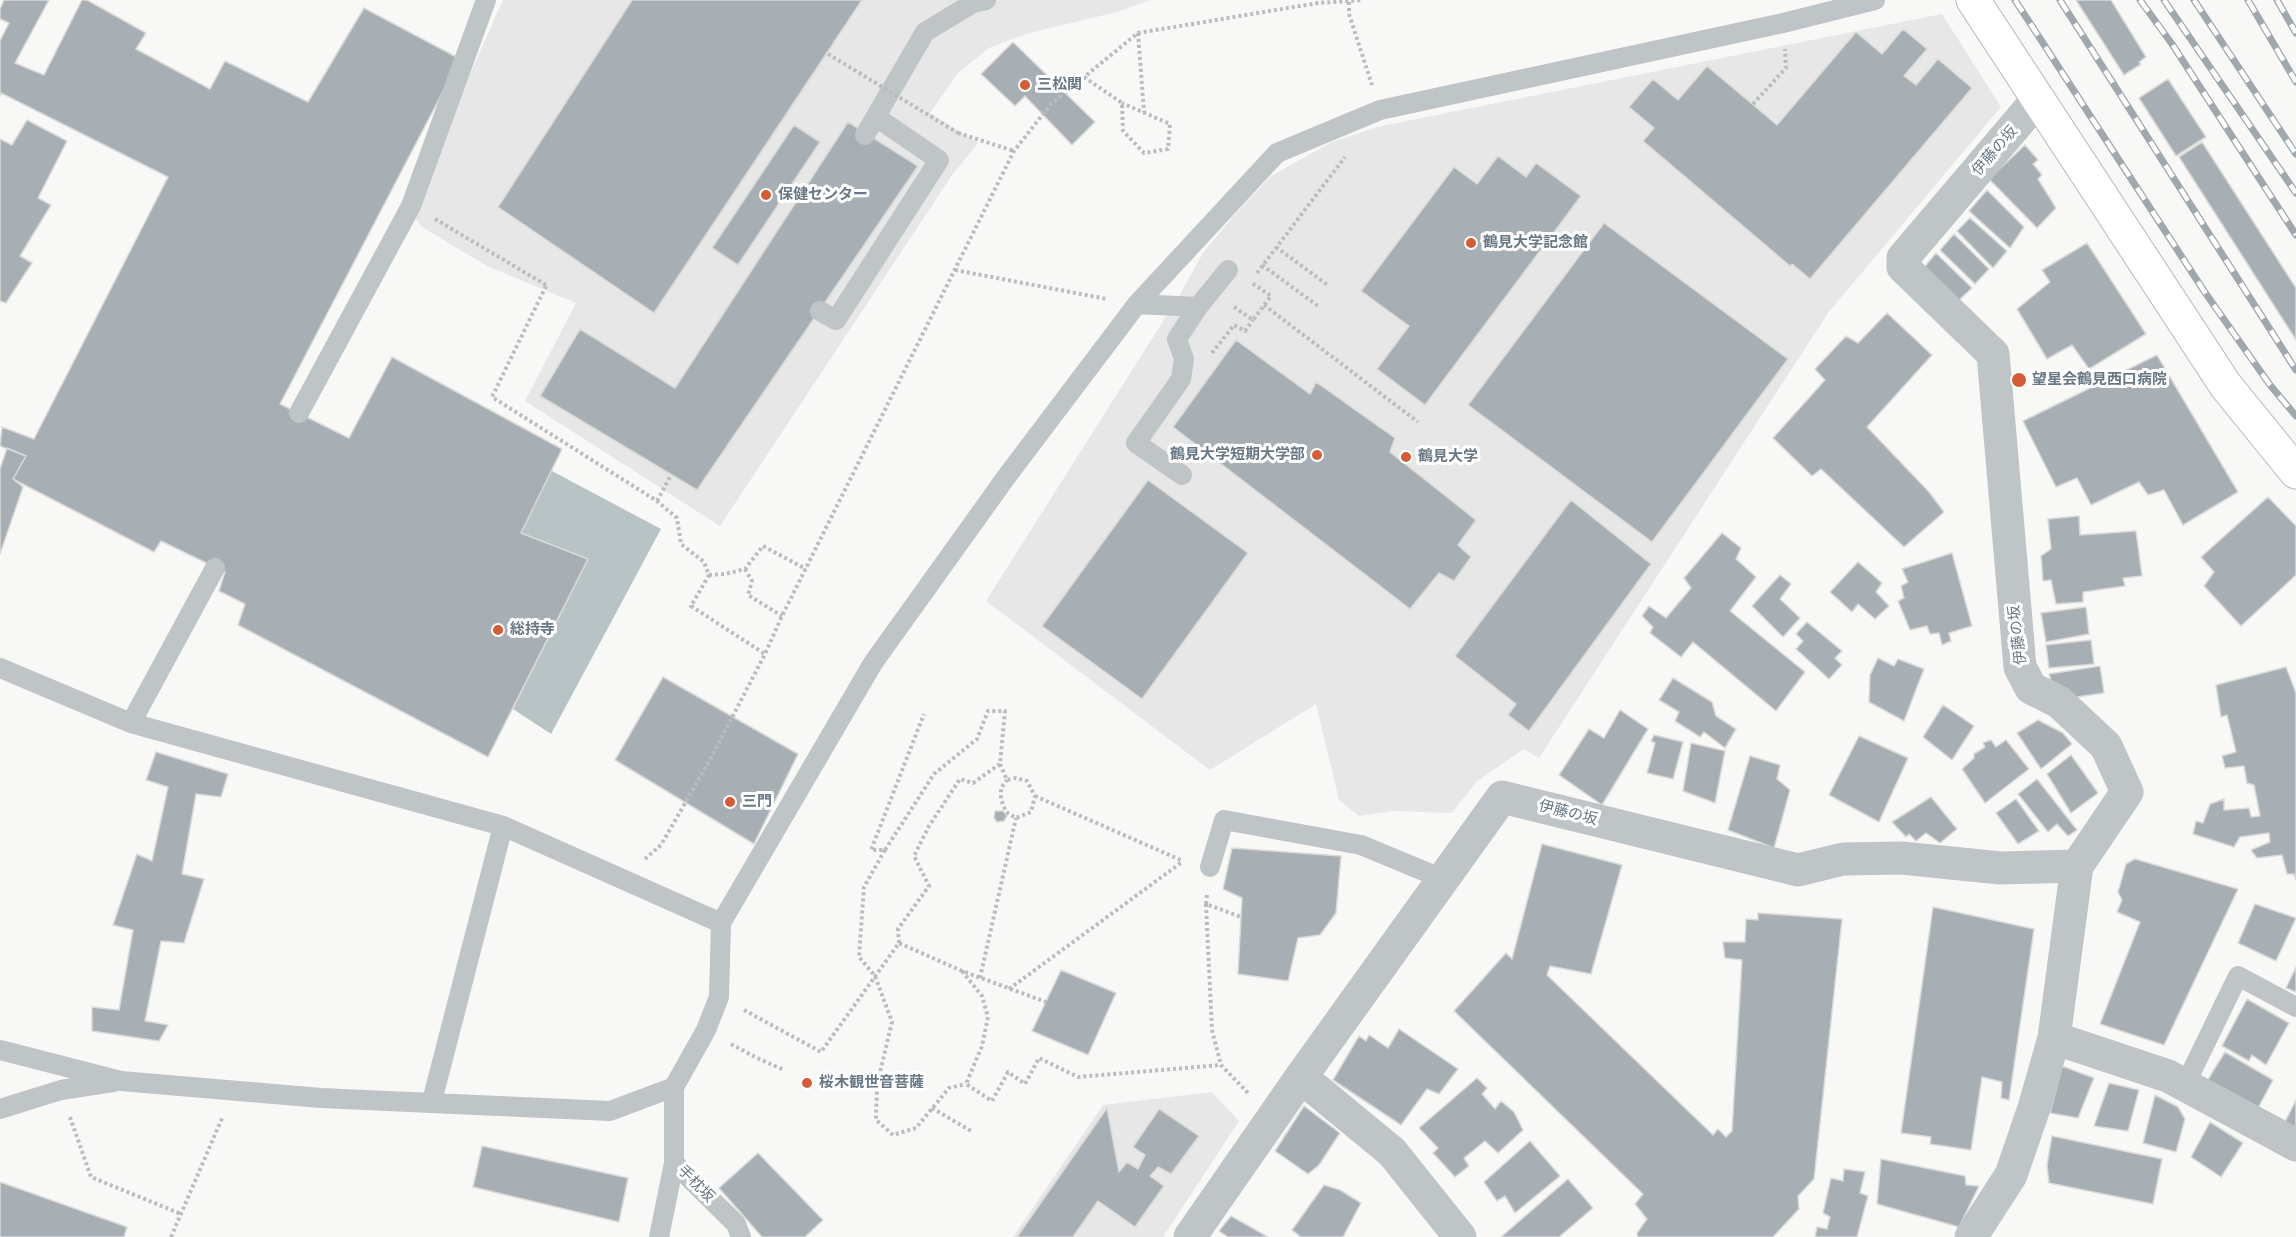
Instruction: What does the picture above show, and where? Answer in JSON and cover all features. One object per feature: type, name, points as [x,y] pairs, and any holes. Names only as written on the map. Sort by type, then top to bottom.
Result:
[{"type":"street","points":[[1973,0],[2226,386],[2296,472]]},
{"type":"street","name":"伊藤の坂","points":[[1443,879],[1502,797],[1798,870],[1843,859],[1902,858],[2000,868],[2077,867],[2127,792],[2106,746],[2059,702],[2031,688],[2020,667],[1993,354],[1903,267],[1903,258],[2038,99]]},
{"type":"street","points":[[1971,1237],[2011,1175],[2034,1108],[2054,1038],[2077,867]]},
{"type":"street","points":[[1190,1237],[1443,879]]},
{"type":"street","points":[[2054,1038],[2168,1076],[2296,1145]]},
{"type":"street","points":[[1301,1077],[1392,1152],[1460,1237]]},
{"type":"lane","points":[[299,413],[411,206],[486,0]]},
{"type":"lane","points":[[865,135],[925,32],[973,3],[986,0]]},
{"type":"lane","points":[[0,1050],[121,1081],[321,1098],[432,1101],[610,1111],[674,1087],[706,1030],[719,997],[722,922],[873,663],[1007,476],[1137,304],[1277,153],[1380,110],[1783,23],[1875,0]]},
{"type":"lane","points":[[820,311],[836,320],[939,160],[876,117]]},
{"type":"lane","points":[[1182,475],[1136,443],[1181,379],[1184,359],[1178,339],[1198,307],[1228,270]]},
{"type":"lane","points":[[1137,304],[1198,307]]},
{"type":"lane","points":[[131,723],[215,568]]},
{"type":"lane","points":[[0,668],[131,723],[503,826],[722,922]]},
{"type":"lane","points":[[1210,867],[1224,820],[1361,845],[1443,879]]},
{"type":"lane","points":[[432,1101],[503,826]]},
{"type":"lane","points":[[2185,1085],[2238,976],[2296,1007]]},
{"type":"lane","points":[[0,1109],[61,1090],[121,1081]]},
{"type":"lane","name":"手枕坂","points":[[674,1087],[674,1163],[736,1224],[741,1237]]},
{"type":"lane","points":[[659,1237],[674,1163]]},
{"type":"path","points":[[623,878],[662,845],[711,758],[765,654],[1014,151],[1051,105],[1138,33],[1317,1],[1363,0]]},
{"type":"path","points":[[1294,224],[1380,110],[1350,14],[1349,2]]},
{"type":"path","points":[[1753,104],[1786,68],[1783,23]]},
{"type":"path","points":[[1138,33],[1144,112]]},
{"type":"path","points":[[828,54],[958,133],[1014,151]]},
{"type":"path","points":[[1084,77],[1122,103],[1170,124],[1168,149],[1144,153],[1123,131],[1122,103]]},
{"type":"path","points":[[411,206],[546,286],[492,397],[657,501],[678,518],[681,544],[705,561],[709,575],[691,606],[765,654]]},
{"type":"path","points":[[1276,247],[1329,286]]},
{"type":"path","points":[[1262,265],[1318,306]]},
{"type":"path","points":[[955,270],[1137,304]]},
{"type":"path","points":[[1264,305],[1418,422]]},
{"type":"path","points":[[1181,379],[1202,366],[1234,325],[1245,331],[1253,320]]},
{"type":"path","points":[[657,501],[670,475]]},
{"type":"path","points":[[709,575],[745,569],[764,546],[806,569]]},
{"type":"path","points":[[745,569],[752,581],[748,595],[782,616]]},
{"type":"path","points":[[1006,780],[1000,764],[1005,711],[988,711],[977,739],[934,774],[864,887],[859,957],[875,976],[892,1022],[877,1085],[876,1120],[893,1135],[916,1128],[949,1088],[966,1084],[992,1101],[1008,1072],[1025,1084],[1039,1058],[1078,1077],[1221,1065]]},
{"type":"path","points":[[885,850],[871,850],[924,714]]},
{"type":"path","points":[[719,997],[821,1052],[898,943],[898,929],[929,886],[914,856],[929,826],[960,779],[973,783],[1000,764]]},
{"type":"path","points":[[1016,818],[1006,812],[1001,799],[1001,788],[1006,780],[1016,778],[1027,782],[1035,796],[1183,861],[1210,867],[1206,904],[1212,1030],[1221,1065],[1272,1119]]},
{"type":"path","points":[[1016,818],[1031,812],[1035,796]]},
{"type":"path","points":[[980,978],[1016,818]]},
{"type":"path","points":[[1009,989],[1183,861]]},
{"type":"path","points":[[1206,904],[1241,917]]},
{"type":"path","points":[[898,943],[980,978],[1046,1002]]},
{"type":"path","points":[[962,970],[982,996],[988,1017],[982,1046],[966,1084]]},
{"type":"path","points":[[757,1058],[784,1070]]},
{"type":"path","points":[[61,1090],[90,1177],[181,1214]]},
{"type":"path","points":[[171,1237],[233,1090]]},
{"type":"path","points":[[933,1108],[971,1131]]},
{"type":"shaded area","points":[[503,0],[1150,0],[1117,12],[1029,33],[989,48],[958,73],[930,113],[978,143],[952,175],[720,526],[525,401],[576,303],[487,266],[422,227],[413,216],[423,179]]},
{"type":"shaded area","name":"鶴見大学","points":[[1942,14],[2001,107],[1828,313],[1539,758],[1524,749],[1477,781],[1452,813],[1393,811],[1359,816],[1339,800],[1316,704],[1210,770],[986,601],[1179,296],[1203,253],[1234,215],[1271,176],[1332,142],[1377,127]]},
{"type":"shaded area","points":[[550,470],[661,529],[551,734],[513,709],[588,560],[521,533]]},
{"type":"shaded area","points":[[1212,1092],[1239,1121],[1163,1237],[1013,1237],[1103,1105]]},
{"type":"building","points":[[4,0],[49,0],[15,63],[44,75],[82,0],[87,0],[146,33],[136,49],[210,89],[225,61],[308,102],[364,8],[460,59],[280,404],[349,438],[392,357],[562,449],[521,533],[588,559],[488,757],[238,625],[245,604],[219,591],[225,572],[161,541],[154,552],[13,479],[26,456],[0,446],[2,427],[34,439],[168,177],[1,93],[0,96],[0,41],[9,23],[0,19],[0,9]]},
{"type":"building","points":[[632,0],[862,0],[654,313],[498,207]]},
{"type":"building","points":[[2076,0],[2111,0],[2146,57],[2139,62],[2141,64],[2124,75]]},
{"type":"building","points":[[1903,29],[1927,49],[1904,76],[1916,85],[1938,59],[1972,88],[1810,279],[1792,264],[1790,266],[1643,141],[1654,128],[1629,107],[1653,79],[1678,100],[1707,66],[1777,125],[1856,32],[1882,54]]},
{"type":"building","name":"三松関","points":[[1013,42],[1095,122],[1072,145],[1025,96],[1015,106],[981,74]]},
{"type":"building","points":[[2168,79],[2206,137],[2176,156],[2139,98]]},
{"type":"building","points":[[27,120],[67,141],[38,198],[51,205],[20,256],[32,263],[6,303],[0,301],[0,139],[12,145]]},
{"type":"building","points":[[848,122],[918,166],[697,490],[540,396],[580,329],[675,388]]},
{"type":"building","name":"保健センター","points":[[794,125],[820,142],[738,265],[712,248]]},
{"type":"building","points":[[2202,142],[2296,288],[2296,340],[2179,157]]},
{"type":"building","points":[[2025,145],[2038,160],[2033,164],[2042,175],[2038,179],[2056,208],[2037,228],[1989,179]]},
{"type":"building","name":"鶴見大学記念館","points":[[1498,156],[1526,177],[1536,163],[1581,196],[1425,405],[1377,369],[1409,326],[1361,291],[1454,167],[1477,184]]},
{"type":"building","points":[[1987,190],[2024,227],[2010,248],[1969,211]]},
{"type":"building","points":[[1970,218],[2007,251],[1993,268],[1957,231]]},
{"type":"building","points":[[1604,223],[1788,359],[1652,542],[1468,405]]},
{"type":"building","points":[[1954,234],[1989,269],[1975,284],[1940,250]]},
{"type":"building","points":[[2087,243],[2146,334],[2089,369],[2072,345],[2047,359],[2017,309],[2050,282],[2042,270]]},
{"type":"building","points":[[1936,253],[1972,288],[1957,302],[1922,270]]},
{"type":"building","points":[[1887,313],[1932,355],[1867,427],[1929,492],[1944,512],[1904,547],[1821,469],[1812,476],[1773,438],[1825,380],[1815,369],[1846,336],[1858,343]]},
{"type":"building","points":[[1236,340],[1310,394],[1316,382],[1395,438],[1390,452],[1476,520],[1458,545],[1471,557],[1454,581],[1439,573],[1410,609],[1173,427]]},
{"type":"building","points":[[2157,355],[2238,492],[2183,525],[2164,490],[2148,495],[2139,482],[2091,505],[2077,478],[2056,487],[2023,421]]},
{"type":"building","points":[[7,448],[26,456],[13,479],[23,487],[0,554],[0,469]]},
{"type":"building","points":[[1148,480],[1248,553],[1142,699],[1042,626]]},
{"type":"building","points":[[2268,497],[2296,526],[2296,575],[2241,626],[2204,586],[2214,572],[2201,557]]},
{"type":"building","points":[[1571,500],[1651,564],[1529,731],[1508,715],[1516,704],[1455,656]]},
{"type":"building","points":[[2079,516],[2080,535],[2136,531],[2142,576],[2123,578],[2125,586],[2083,592],[2083,602],[2056,604],[2051,580],[2043,581],[2041,556],[2051,549],[2048,519]]},
{"type":"building","points":[[1722,533],[1741,548],[1736,559],[1756,577],[1730,611],[1805,672],[1776,711],[1693,642],[1681,657],[1650,633],[1653,627],[1642,616],[1649,606],[1666,618],[1691,588],[1684,578]]},
{"type":"building","points":[[1952,553],[1972,626],[1949,633],[1951,641],[1942,645],[1939,633],[1930,634],[1927,626],[1910,630],[1898,601],[1904,598],[1901,586],[1908,582],[1902,569]]},
{"type":"building","points":[[1858,562],[1882,583],[1876,592],[1889,606],[1875,619],[1858,604],[1852,612],[1830,592]]},
{"type":"building","points":[[1780,575],[1791,584],[1780,599],[1800,618],[1783,637],[1752,606]]},
{"type":"building","points":[[2086,607],[2089,634],[2046,642],[2041,613]]},
{"type":"building","points":[[1807,622],[1842,651],[1835,658],[1842,665],[1829,679],[1796,649],[1803,641],[1796,634]]},
{"type":"building","points":[[2091,640],[2094,664],[2049,668],[2046,645]]},
{"type":"building","points":[[1878,658],[1894,666],[1898,659],[1924,669],[1904,721],[1869,702],[1870,675]]},
{"type":"building","points":[[2100,666],[2104,693],[2070,698],[2054,692],[2049,674]]},
{"type":"building","points":[[2286,667],[2296,693],[2296,880],[2294,874],[2287,874],[2282,855],[2257,858],[2251,850],[2270,842],[2269,833],[2240,837],[2234,847],[2193,834],[2196,821],[2203,823],[2210,804],[2224,799],[2224,810],[2249,808],[2251,817],[2260,816],[2254,785],[2247,783],[2244,766],[2225,768],[2222,756],[2236,752],[2227,715],[2221,717],[2216,685]]},
{"type":"building","name":"三門","points":[[663,677],[798,754],[754,844],[615,760]]},
{"type":"building","points":[[1673,678],[1712,702],[1716,716],[1736,729],[1725,748],[1704,732],[1700,737],[1675,721],[1679,712],[1659,700]]},
{"type":"building","points":[[1943,705],[1974,726],[1952,760],[1923,737]]},
{"type":"building","points":[[1620,710],[1648,729],[1602,805],[1559,775],[1589,729],[1604,738]]},
{"type":"building","points":[[2038,720],[2063,733],[2072,744],[2041,769],[2017,733]]},
{"type":"building","points":[[1654,735],[1683,742],[1673,779],[1647,773],[1655,743],[1651,741]]},
{"type":"building","points":[[1859,736],[1908,758],[1879,822],[1829,795]]},
{"type":"building","points":[[1991,740],[1996,747],[2006,740],[2029,769],[1985,803],[1962,769],[1974,758],[1974,754],[1985,747],[1983,743]]},
{"type":"building","points":[[1691,743],[1725,751],[1715,803],[1683,791]]},
{"type":"building","points":[[156,752],[228,774],[221,797],[196,794],[182,874],[204,879],[184,943],[161,941],[145,1021],[168,1025],[159,1041],[92,1031],[92,1007],[119,1010],[133,930],[113,925],[137,854],[152,861],[168,787],[146,780]]},
{"type":"building","points":[[2071,755],[2098,793],[2071,813],[2047,774]]},
{"type":"building","points":[[1750,756],[1780,765],[1777,779],[1790,790],[1774,848],[1728,830]]},
{"type":"building","points":[[2037,779],[2077,830],[2068,836],[2057,824],[2048,832],[2018,794]]},
{"type":"building","points":[[1931,797],[1957,829],[1940,843],[1926,833],[1916,841],[1909,834],[1906,837],[1892,822]]},
{"type":"building","points":[[2016,799],[2039,831],[2018,844],[1996,813]]},
{"type":"building","points":[[995,811],[1003,811],[1007,816],[1004,821],[997,822],[994,818]]},
{"type":"building","points":[[1542,844],[1622,865],[1591,974],[1550,966],[1547,975],[1713,1135],[1718,1129],[1726,1137],[1732,1131],[1742,960],[1725,958],[1723,942],[1745,942],[1746,919],[1758,920],[1758,913],[1842,919],[1814,1179],[1798,1196],[1799,1209],[1773,1237],[1638,1237],[1637,1233],[1647,1219],[1635,1204],[1643,1194],[1454,1011],[1506,953],[1512,959]]},
{"type":"building","points":[[1232,848],[1341,856],[1336,913],[1320,935],[1298,938],[1288,981],[1238,974],[1242,898],[1223,889]]},
{"type":"building","points":[[2135,859],[2238,889],[2164,1045],[2100,1024],[2140,922],[2117,912],[2122,900],[2118,892],[2126,864]]},
{"type":"building","points":[[2255,904],[2296,918],[2276,961],[2238,943]]},
{"type":"building","points":[[1933,907],[2034,929],[2009,1100],[2001,1098],[2002,1082],[1982,1077],[1971,1150],[1930,1144],[1931,1137],[1901,1133]]},
{"type":"building","points":[[2296,967],[2296,992],[2286,988]]},
{"type":"building","points":[[1061,970],[1116,993],[1088,1055],[1032,1031]]},
{"type":"building","points":[[2247,999],[2289,1023],[2266,1065],[2252,1055],[2249,1061],[2222,1046]]},
{"type":"building","points":[[1399,1029],[1458,1069],[1439,1094],[1427,1089],[1401,1125],[1333,1080],[1359,1036],[1366,1041],[1369,1035],[1388,1048]]},
{"type":"building","points":[[2225,1052],[2273,1080],[2257,1110],[2207,1081]]},
{"type":"building","points":[[2062,1066],[2094,1078],[2078,1118],[2050,1113]]},
{"type":"building","points":[[1477,1078],[1487,1088],[1482,1094],[1495,1109],[1501,1101],[1514,1112],[1523,1130],[1498,1153],[1485,1141],[1464,1158],[1469,1166],[1455,1177],[1433,1153],[1438,1148],[1419,1128]]},
{"type":"building","points":[[2109,1083],[2139,1090],[2128,1131],[2094,1126]]},
{"type":"building","points":[[2155,1095],[2178,1107],[2185,1119],[2176,1152],[2143,1143]]},
{"type":"building","points":[[2296,1100],[2296,1128],[2285,1122]]},
{"type":"building","points":[[1304,1106],[1340,1133],[1319,1165],[1308,1174],[1275,1151]]},
{"type":"building","points":[[1107,1108],[1119,1172],[1127,1162],[1138,1169],[1145,1155],[1133,1147],[1159,1109],[1199,1136],[1171,1174],[1158,1167],[1150,1176],[1164,1186],[1135,1227],[1098,1201],[1073,1237],[1017,1237]]},
{"type":"building","points":[[2210,1122],[2243,1143],[2221,1177],[2191,1157]]},
{"type":"building","points":[[2052,1136],[2162,1159],[2153,1204],[2049,1183],[2047,1165]]},
{"type":"building","points":[[1530,1141],[1560,1176],[1515,1213],[1505,1196],[1497,1201],[1484,1182]]},
{"type":"building","points":[[482,1146],[628,1178],[619,1222],[473,1187]]},
{"type":"building","points":[[758,1153],[823,1220],[805,1237],[762,1237],[719,1188]]},
{"type":"building","points":[[1881,1159],[1965,1176],[1966,1185],[1979,1186],[1959,1227],[1877,1204]]},
{"type":"building","points":[[1844,1169],[1865,1172],[1860,1193],[1868,1196],[1857,1237],[1815,1237],[1817,1227],[1827,1229],[1830,1217],[1823,1213],[1831,1178],[1843,1181]]},
{"type":"building","points":[[1568,1179],[1593,1208],[1559,1237],[1501,1237]]},
{"type":"building","points":[[0,1182],[127,1227],[124,1237],[0,1237]]},
{"type":"building","points":[[1324,1185],[1340,1190],[1361,1203],[1343,1237],[1301,1237],[1292,1230]]},
{"type":"building","points":[[1231,1216],[1268,1237],[1228,1237],[1219,1231]]},
{"type":"railway","points":[[2015,0],[2204,291],[2270,385],[2296,416]]},
{"type":"railway","points":[[2060,0],[2296,370]]},
{"type":"railway","points":[[2140,0],[2172,44],[2296,235]]},
{"type":"railway","points":[[2164,0],[2296,193]]},
{"type":"railway","points":[[2194,0],[2296,154]]},
{"type":"railway","points":[[2248,0],[2296,82]]},
{"type":"railway","points":[[2277,0],[2296,33]]},
{"type":"place","name":"三松関","points":[[1025,85]]},
{"type":"place","name":"保健センター","points":[[766,195]]},
{"type":"place","name":"鶴見大学記念館","points":[[1471,243]]},
{"type":"place","name":"望星会鶴見西口病院","points":[[2019,380]]},
{"type":"place","name":"鶴見大学短期大学部","points":[[1317,455]]},
{"type":"place","name":"鶴見大学","points":[[1406,457]]},
{"type":"place","name":"総持寺","points":[[498,630]]},
{"type":"place","name":"三門","points":[[730,802]]},
{"type":"place","name":"桜木観世音菩薩","points":[[807,1083]]}]
